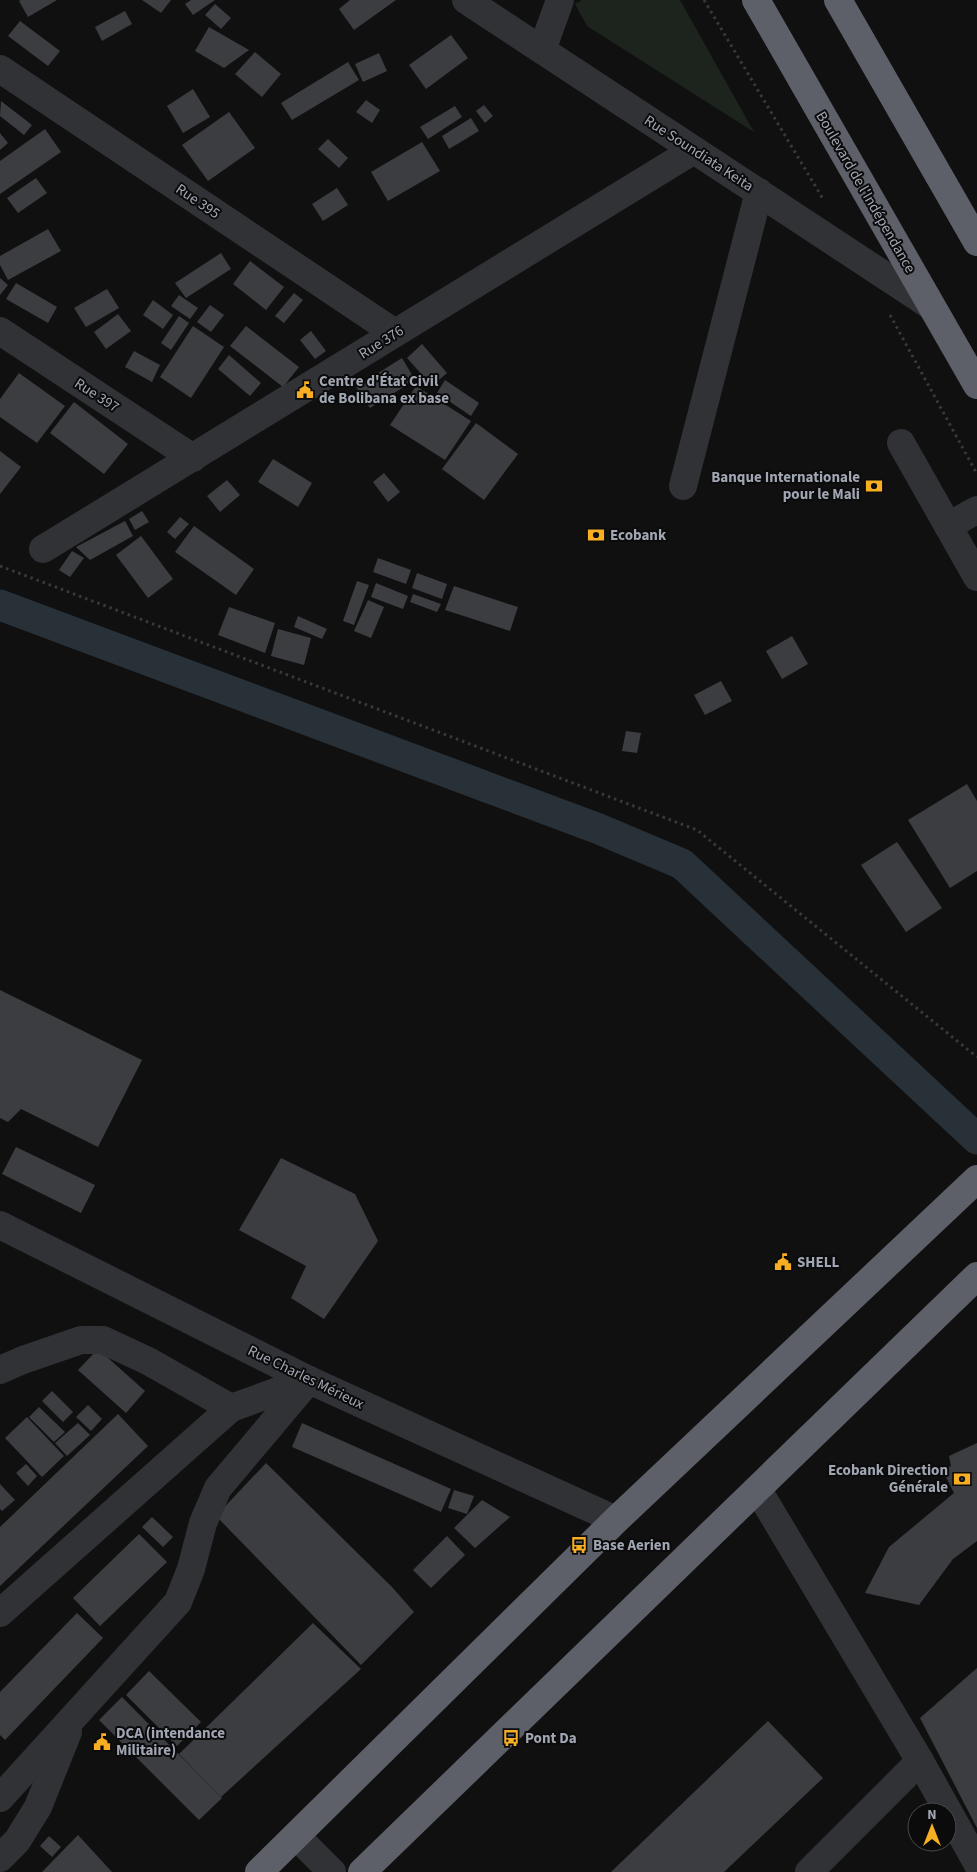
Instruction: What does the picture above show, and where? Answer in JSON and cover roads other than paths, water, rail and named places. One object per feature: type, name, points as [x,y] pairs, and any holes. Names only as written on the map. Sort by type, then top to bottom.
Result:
[{"type":"highway","name":"Boulevard de l'Indépendance","points":[[756,0],[977,385]]},
{"type":"highway","points":[[838,0],[977,242]]},
{"type":"highway","points":[[259,1872],[616,1520],[968,1188]]},
{"type":"highway","points":[[362,1872],[977,1276]]},
{"type":"street","name":"Rue Soundiata Keita","points":[[466,0],[931,306]]},
{"type":"street","points":[[542,50],[560,0]]},
{"type":"street","name":"Rue 395","points":[[0,69],[395,333]]},
{"type":"street","name":"Rue 376","points":[[43,549],[694,150]]},
{"type":"street","points":[[682,486],[759,192]]},
{"type":"street","name":"Rue 397","points":[[0,331],[193,458]]},
{"type":"street","points":[[901,443],[977,577]]},
{"type":"street","points":[[948,526],[977,510]]},
{"type":"street","name":"Rue Charles Mérieux","points":[[0,1225],[310,1380],[616,1520]]},
{"type":"street","points":[[0,1370],[81,1340],[104,1340],[148,1361],[231,1408]]},
{"type":"street","points":[[0,1613],[231,1408],[310,1380]]},
{"type":"street","points":[[0,1798],[178,1602],[191,1569],[203,1523],[218,1488],[310,1380]]},
{"type":"street","points":[[758,1490],[920,1760],[977,1863]]},
{"type":"street","points":[[0,1858],[17,1841],[38,1807],[74,1716]]},
{"type":"street","points":[[809,1872],[920,1760]]},
{"type":"street","points":[[296,1836],[332,1872]]},
{"type":"waterway","points":[[0,605],[599,829],[682,864],[977,1139]]},
{"type":"place","name":"Centre d'État Civil de Bolibana ex base","points":[[305,390]]},
{"type":"place","name":"Banque Internationale pour le Mali","points":[[874,486]]},
{"type":"place","name":"Ecobank","points":[[596,535]]},
{"type":"place","name":"SHELL","points":[[783,1262]]},
{"type":"place","name":"Ecobank Direction Générale","points":[[962,1479]]},
{"type":"place","name":"Base Aerien","points":[[579,1545]]},
{"type":"place","name":"Pont Da","points":[[511,1738]]},
{"type":"place","name":"DCA (intendance Militaire)","points":[[102,1742]]}]
